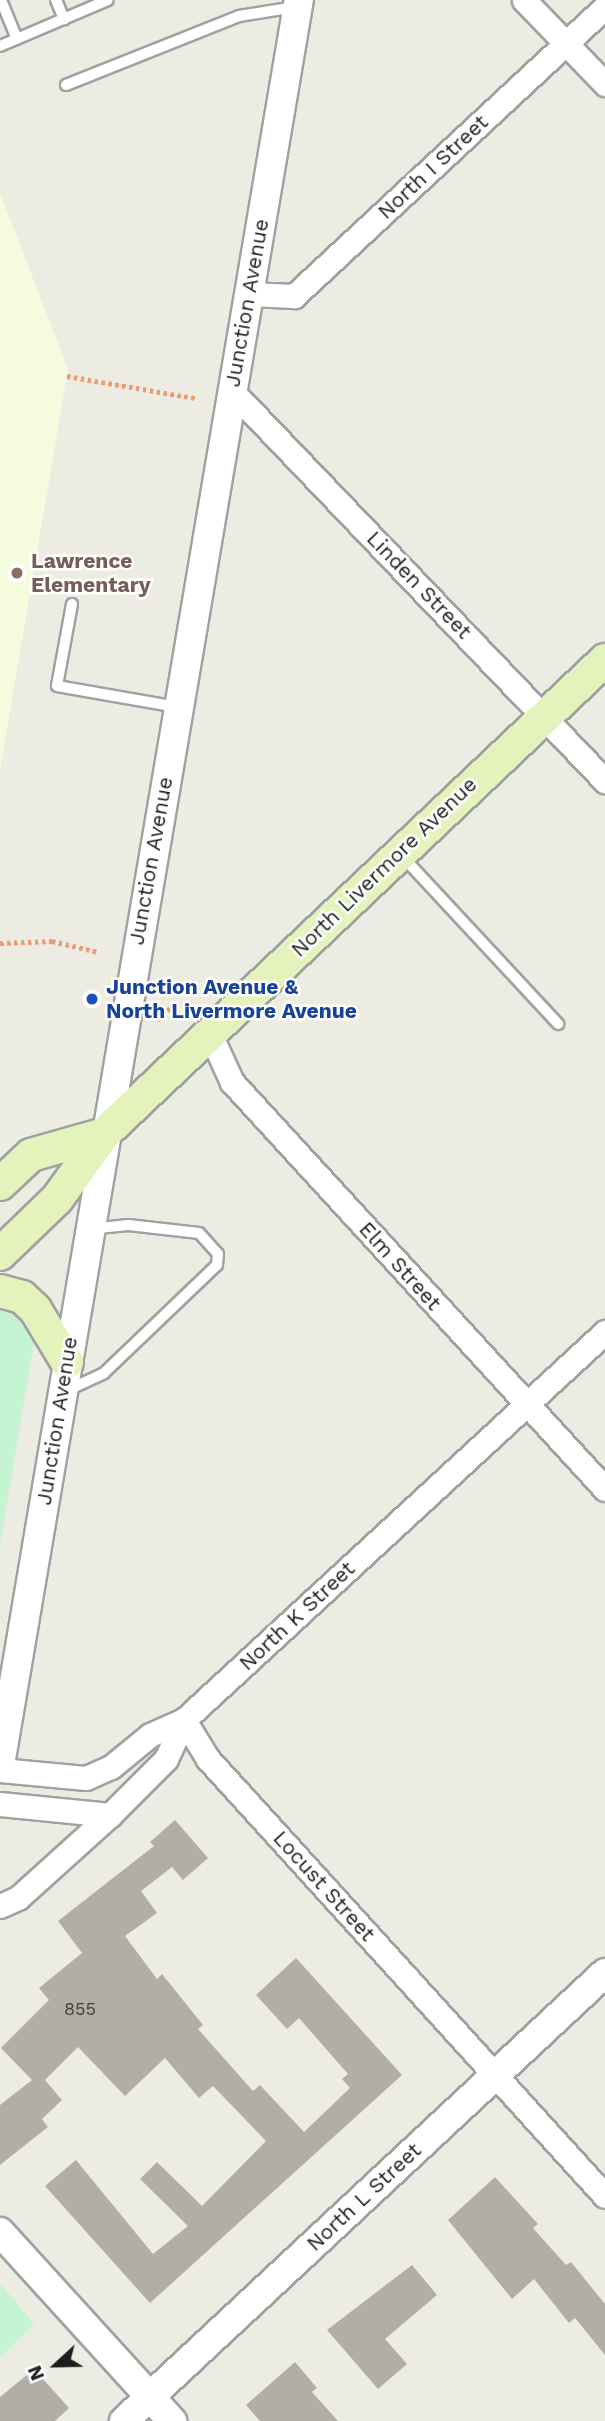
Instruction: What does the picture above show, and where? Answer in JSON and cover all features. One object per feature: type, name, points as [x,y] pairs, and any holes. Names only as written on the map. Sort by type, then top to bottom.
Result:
[{"type":"main road","name":"North Livermore Avenue","points":[[0,1254],[57,1199],[104,1133],[544,714],[605,660]]},
{"type":"main road","name":"North Livermore Avenue","points":[[0,1184],[31,1155],[104,1133]]},
{"type":"main road","points":[[0,1291],[22,1297],[36,1309],[65,1377]]},
{"type":"street","points":[[524,0],[605,84]]},
{"type":"street","name":"Junction Avenue","points":[[0,1768],[104,1133],[299,3]]},
{"type":"street","name":"North I Street","points":[[249,294],[294,296],[605,7]]},
{"type":"street","name":"Linden Street","points":[[232,391],[544,714],[605,781]]},
{"type":"street","name":"Elm Street","points":[[209,1034],[232,1082],[605,1489]]},
{"type":"street","name":"North K Street","points":[[0,1906],[18,1898],[110,1815],[166,1759],[184,1720],[605,1332]]},
{"type":"street","points":[[0,1768],[86,1778],[111,1767],[150,1735],[184,1720]]},
{"type":"street","name":"Locust Street","points":[[184,1720],[208,1759],[605,2196]]},
{"type":"street","points":[[0,1804],[110,1815]]},
{"type":"street","name":"North L Street","points":[[124,2421],[605,1973]]},
{"type":"street","points":[[0,2232],[172,2421]]},
{"type":"lane","points":[[1,0],[17,39]]},
{"type":"lane","points":[[56,0],[64,19]]},
{"type":"lane","points":[[0,47],[108,0]]},
{"type":"lane","points":[[66,85],[239,16],[299,3]]},
{"type":"lane","points":[[72,604],[57,686],[177,707]]},
{"type":"lane","points":[[399,852],[558,1024]]},
{"type":"lane","points":[[65,1377],[104,1373],[216,1265],[218,1254],[199,1233],[128,1225],[89,1230]]},
{"type":"path","points":[[67,376],[195,398]]},
{"type":"path","points":[[0,943],[52,942],[98,953]]},
{"type":"path","points":[[157,1020],[177,1002]]},
{"type":"shaded area","name":"Lawrence Elementary","points":[[0,193],[68,369],[0,770]]},
{"type":"shaded area","points":[[0,1288],[41,1300],[0,1545]]},
{"type":"shaded area","points":[[0,2283],[34,2324],[0,2357]]},
{"type":"building","points":[[175,1820],[208,1858],[183,1880],[172,1867],[141,1891],[157,1913],[125,1936],[157,1979],[162,1974],[203,2025],[198,2029],[253,2091],[260,2085],[304,2132],[350,2088],[342,2079],[348,2074],[299,2018],[287,2029],[256,1995],[296,1958],[402,2075],[150,2303],[45,2186],[76,2160],[153,2254],[188,2226],[140,2179],[157,2162],[202,2206],[266,2141],[213,2086],[199,2098],[165,2058],[125,2096],[78,2047],[45,2080],[62,2100],[42,2119],[48,2127],[0,2165],[0,2105],[32,2080],[1,2048],[49,2000],[39,1988],[82,1953],[58,1921],[154,1846],[150,1842]]},
{"type":"building","points":[[495,2177],[538,2224],[533,2228],[566,2265],[571,2262],[605,2304],[605,2355],[575,2318],[569,2323],[534,2279],[512,2299],[448,2220]]},
{"type":"building","points":[[412,2265],[437,2295],[385,2339],[407,2364],[378,2389],[327,2330]]},
{"type":"building","points":[[295,2362],[317,2388],[312,2392],[338,2421],[260,2421],[246,2405]]},
{"type":"building","points":[[34,2369],[69,2408],[55,2421],[0,2421],[0,2397]]},
{"type":"place","name":"Lawrence Elementary","points":[[17,573]]},
{"type":"place","name":"Junction Avenue & North Livermore Avenue","points":[[92,999]]}]
